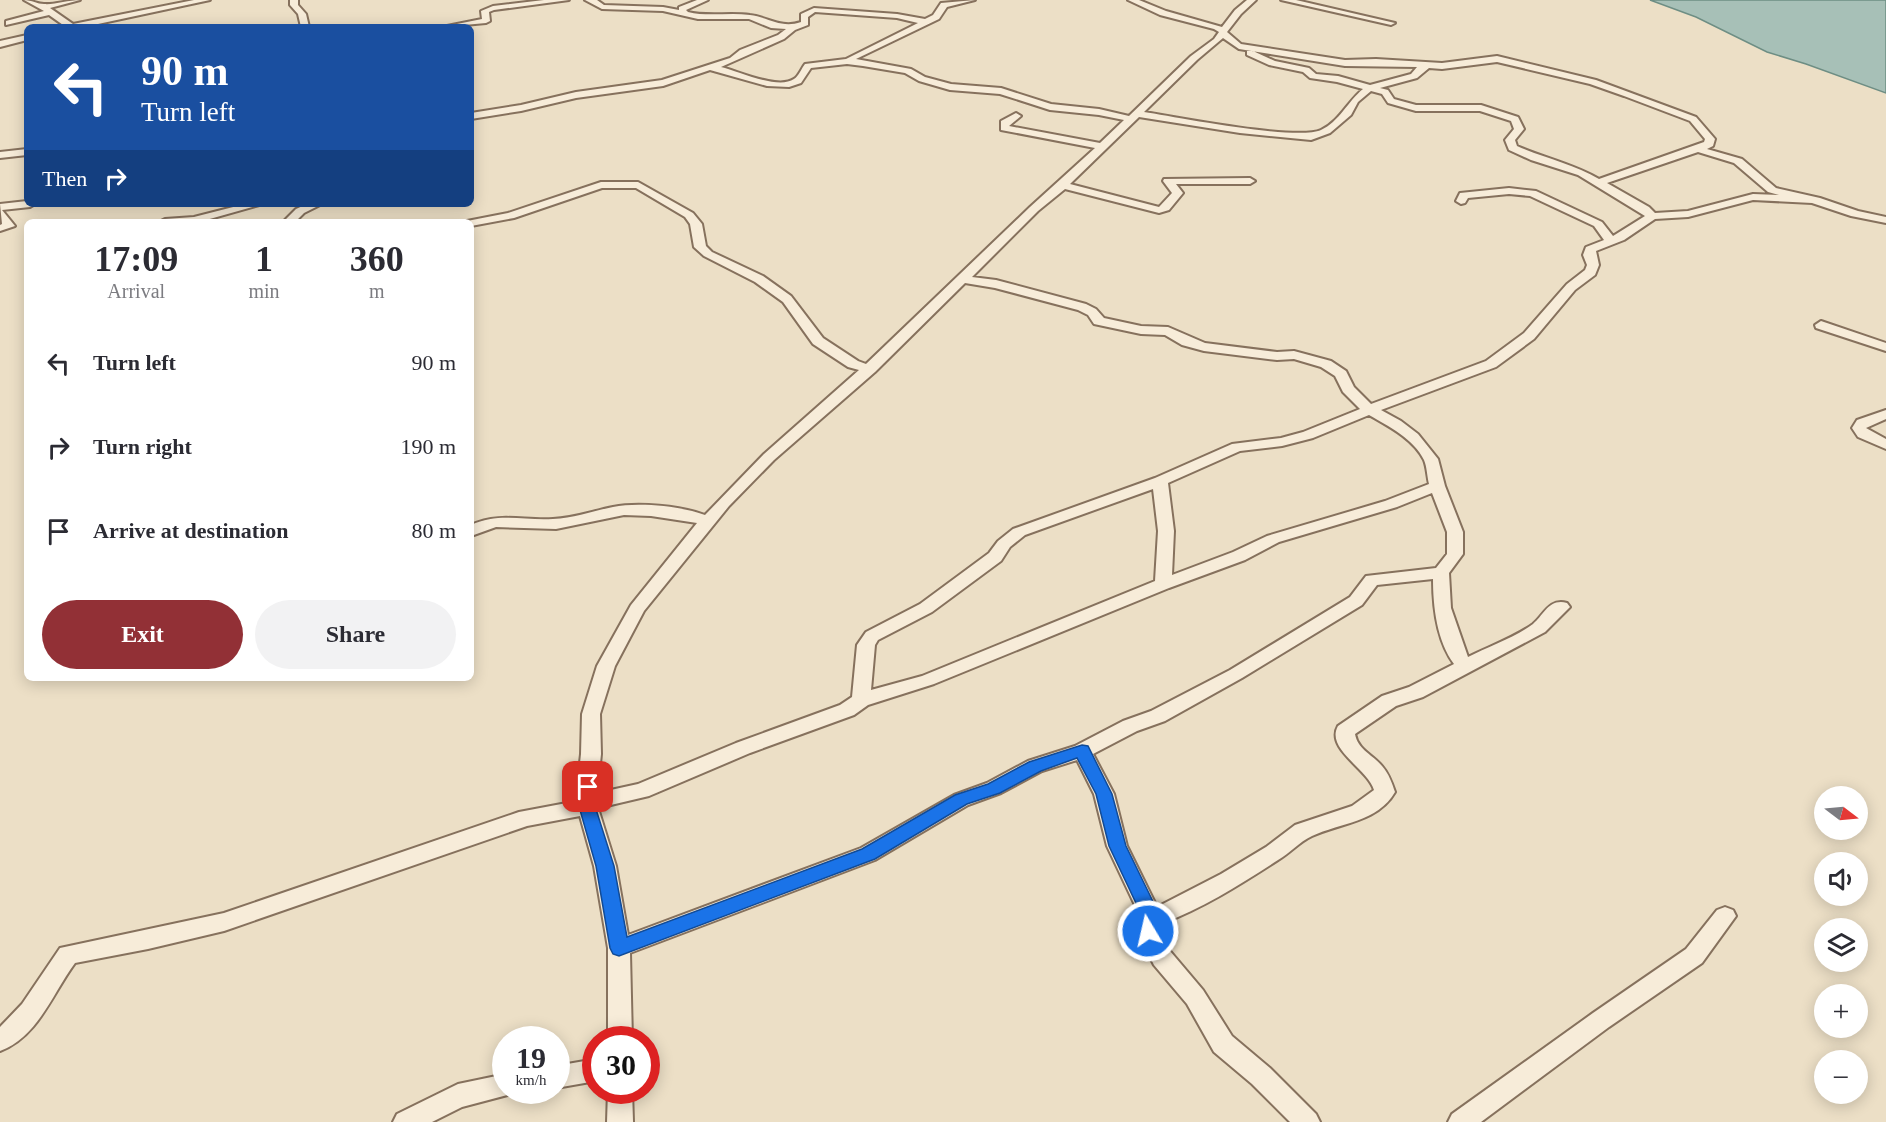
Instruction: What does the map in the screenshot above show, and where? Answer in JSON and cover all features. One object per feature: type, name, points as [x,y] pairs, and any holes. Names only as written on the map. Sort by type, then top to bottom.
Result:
[{"type":"street","points":[[28,0],[67,24]]},
{"type":"street","points":[[9,23],[76,0]]},
{"type":"street","points":[[87,24],[206,0]]},
{"type":"street","points":[[294,0],[294,4],[302,14],[304,24]]},
{"type":"street","points":[[465,24],[486,21],[485,11],[493,8],[549,0]]},
{"type":"street","points":[[536,2],[565,0]]},
{"type":"street","points":[[589,0],[601,6],[684,13],[698,17],[750,17],[774,26],[794,27]]},
{"type":"street","points":[[684,13],[682,9],[704,0]]},
{"type":"street","points":[[855,62],[850,59],[926,22],[939,14],[944,5],[971,0]]},
{"type":"street","points":[[1132,0],[1163,13],[1217,27],[1239,46],[1336,63],[1457,65],[1493,59],[1593,82],[1693,119],[1710,139],[1709,144],[1698,149],[1680,153],[1600,182]]},
{"type":"street","points":[[620,1026],[619,948],[605,866],[586,803],[591,754],[591,714],[606,666],[637,609],[708,522],[769,457],[870,369],[1034,209],[1104,147],[1194,58],[1217,41],[1238,12],[1252,0]]},
{"type":"street","points":[[1285,0],[1392,23]]},
{"type":"street","points":[[601,6],[595,15],[647,9]]},
{"type":"street","points":[[474,116],[521,108],[576,95],[657,84],[733,60],[743,52],[784,36],[794,27],[805,23],[804,16],[817,10],[897,16],[926,22]]},
{"type":"street","points":[[0,44],[24,38]]},
{"type":"street","points":[[1194,58],[1223,51],[1242,50],[1272,63],[1306,70],[1313,76],[1338,79],[1385,92],[1391,101],[1416,108],[1465,107],[1503,114],[1515,119],[1519,129],[1510,140],[1513,148],[1535,158],[1567,167],[1600,182],[1605,188],[1645,209],[1652,216]]},
{"type":"street","points":[[704,69],[723,69],[749,79],[789,84],[800,80],[808,66],[855,62],[908,71],[922,79],[950,87],[1001,91],[1042,105],[1311,137],[1327,131],[1348,114],[1354,101],[1368,88],[1414,76],[1422,67],[1429,65]]},
{"type":"street","points":[[1016,116],[1005,123],[1004,128],[1104,147]]},
{"type":"street","points":[[1698,149],[1738,162],[1772,190],[1815,200],[1855,214],[1886,220]]},
{"type":"street","points":[[0,155],[24,152]]},
{"type":"street","points":[[1063,185],[1159,210],[1165,208],[1178,193],[1168,181],[1250,181]]},
{"type":"street","points":[[474,222],[510,216],[601,185],[638,185],[689,215],[696,224],[700,247],[708,254],[759,279],[787,299],[818,340],[854,364],[870,369]]},
{"type":"street","points":[[1461,201],[1464,195],[1471,193],[1509,191],[1532,194],[1598,224],[1611,241]]},
{"type":"street","points":[[861,700],[866,645],[872,636],[926,608],[995,557],[1004,544],[1019,532],[1160,480],[1237,447],[1295,439],[1491,364],[1529,336],[1571,287],[1591,272],[1593,265],[1589,255],[1590,249],[1620,238],[1631,228],[1644,224],[1652,216],[1688,214],[1753,197],[1815,200]]},
{"type":"street","points":[[0,204],[24,204]]},
{"type":"street","points":[[198,219],[246,207]]},
{"type":"street","points":[[292,219],[300,211],[309,207]]},
{"type":"street","points":[[0,213],[9,226],[0,228]]},
{"type":"street","points":[[963,279],[1018,290],[1082,307],[1092,312],[1099,321],[1109,324],[1141,330],[1168,331],[1188,342],[1204,347],[1277,356],[1294,355],[1326,364],[1341,374],[1348,389],[1369,410],[1396,424],[1413,437],[1431,459],[1437,486],[1455,532],[1455,554],[1441,573],[1442,608],[1457,655],[1465,666]]},
{"type":"street","points":[[1821,325],[1886,347]]},
{"type":"street","points":[[1886,414],[1862,423],[1859,428],[1863,434],[1886,445]]},
{"type":"street","points":[[1160,480],[1166,531],[1163,584]]},
{"type":"street","points":[[0,1040],[12,1033],[32,1013],[57,968],[68,955],[148,940],[224,922],[526,818],[577,809],[586,803],[642,791],[743,748],[847,710],[861,700],[928,680],[1163,584],[1239,556],[1274,539],[1391,504],[1437,486]]},
{"type":"street","points":[[474,529],[489,521],[509,520],[557,524],[627,510],[697,517],[708,522]]},
{"type":"street","points":[[619,948],[868,854],[961,800],[994,788],[1035,766],[1082,751],[1130,726],[1158,716],[1236,674],[1356,601],[1372,580],[1441,573]]},
{"type":"street","points":[[1152,918],[1176,910],[1213,892],[1229,879],[1278,850],[1307,829],[1335,822],[1377,802],[1385,792],[1383,780],[1371,765],[1352,752],[1345,744],[1345,731],[1389,701],[1416,692],[1539,628],[1554,611],[1561,607]]},
{"type":"street","points":[[1082,751],[1088,767],[1104,794],[1117,846],[1152,918],[1148,931],[1162,958],[1196,997],[1223,1044],[1261,1076],[1307,1122]]},
{"type":"street","points":[[1461,1122],[1600,1020],[1694,957],[1725,916]]},
{"type":"street","points":[[406,1122],[458,1096],[492,1088]]},
{"type":"street","points":[[620,1104],[620,1122]]},
{"type":"water","points":[[1650,0],[1886,0],[1886,93],[1767,52],[1696,17]]},
{"type":"route","points":[[588,787],[586,803],[605,866],[619,948],[868,854],[961,800],[994,788],[1035,766],[1082,751],[1088,767],[1104,794],[1117,846],[1152,918],[1148,931]]}]
